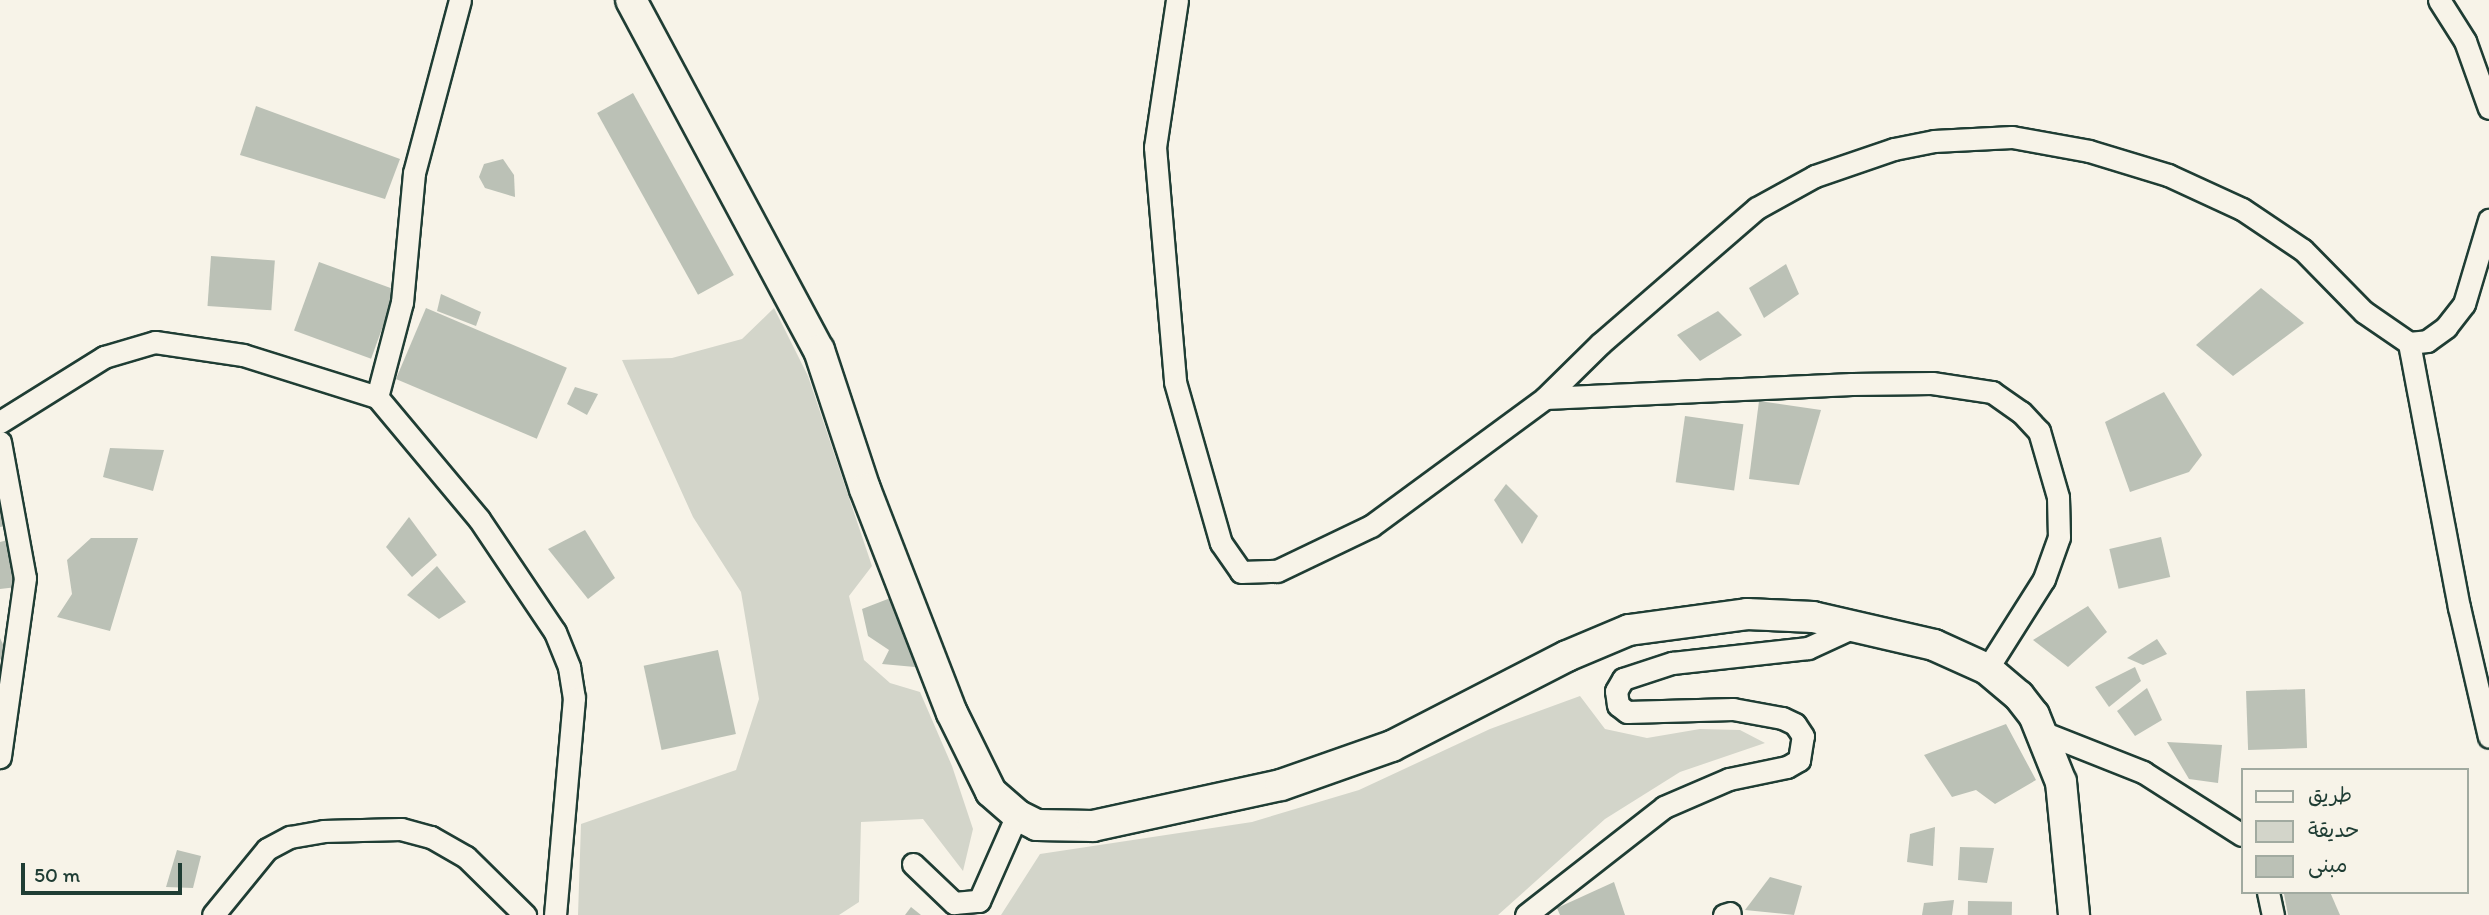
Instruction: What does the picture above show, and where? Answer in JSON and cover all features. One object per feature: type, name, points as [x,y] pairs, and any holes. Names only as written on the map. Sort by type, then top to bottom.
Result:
[{"type":"main road","points":[[631,0],[819,350],[870,502],[952,713],[991,792],[1017,815],[1038,824],[1093,826],[1281,785],[1392,746],[1629,630],[1747,614],[1860,624],[1934,645],[1987,669],[2019,696],[2042,732],[2061,782],[2074,915]]},
{"type":"street","points":[[377,397],[402,302],[414,173],[460,0]]},
{"type":"street","points":[[1177,0],[1155,147],[1175,382],[1221,543],[1241,572],[1277,571],[1371,526],[1545,398],[1601,344],[1782,191],[1894,149],[1980,137],[2012,136],[2089,151],[2216,195],[2302,250],[2364,312],[2409,343],[2427,341],[2446,327],[2465,304],[2489,220]]},
{"type":"street","points":[[2439,0],[2465,41],[2489,108]]},
{"type":"street","points":[[0,422],[104,357],[155,342],[243,355],[377,397],[479,519],[555,632],[569,667],[574,698],[555,915]]},
{"type":"street","points":[[2409,343],[2459,607],[2489,737]]},
{"type":"street","points":[[1545,398],[1906,384],[1992,392],[2021,412],[2039,431],[2058,497],[2059,537],[2044,579],[1987,669]]},
{"type":"street","points":[[0,442],[25,578],[0,757]]},
{"type":"street","points":[[1527,915],[1664,807],[1729,779],[1787,767],[1799,760],[1803,736],[1782,718],[1733,709],[1627,712],[1618,705],[1616,691],[1623,679],[1672,663],[1808,648],[1860,624]]},
{"type":"street","points":[[2042,732],[2143,772],[2240,834]]},
{"type":"street","points":[[913,864],[954,903],[979,901],[1017,815]]},
{"type":"street","points":[[213,915],[267,849],[290,836],[323,831],[401,829],[431,837],[467,857],[525,915]]},
{"type":"street","points":[[2268,894],[2273,915]]},
{"type":"green space","points":[[774,308],[808,376],[872,566],[849,596],[864,660],[890,683],[920,692],[952,766],[973,829],[963,871],[923,819],[861,822],[859,902],[839,915],[578,915],[581,824],[736,770],[759,699],[741,592],[693,517],[622,360],[672,358],[742,339]]},
{"type":"green space","points":[[1580,696],[1605,729],[1647,738],[1700,729],[1740,730],[1765,743],[1680,772],[1605,819],[1498,915],[1001,915],[1040,854],[1252,822],[1359,790],[1490,729]]},
{"type":"building","points":[[633,93],[734,275],[698,295],[597,113]]},
{"type":"building","points":[[256,106],[400,159],[385,199],[240,155]]},
{"type":"building","points":[[503,159],[514,175],[515,197],[485,188],[479,177],[484,164]]},
{"type":"building","points":[[211,256],[275,260],[271,310],[208,306]]},
{"type":"building","points":[[319,262],[396,290],[371,359],[294,331]]},
{"type":"building","points":[[1786,264],[1799,294],[1764,318],[1749,288]]},
{"type":"building","points":[[2261,288],[2304,323],[2233,376],[2196,345]]},
{"type":"building","points":[[441,294],[481,312],[476,326],[437,311]]},
{"type":"building","points":[[426,308],[567,368],[537,439],[396,379]]},
{"type":"building","points":[[1718,311],[1742,335],[1700,361],[1677,335]]},
{"type":"building","points":[[575,387],[598,394],[587,415],[567,404]]},
{"type":"building","points":[[2164,392],[2202,455],[2189,472],[2130,492],[2105,422]]},
{"type":"building","points":[[1759,401],[1821,410],[1799,485],[1749,479]]},
{"type":"building","points":[[1685,416],[1743,424],[1734,491],[1676,482]]},
{"type":"building","points":[[110,448],[164,450],[153,491],[103,477]]},
{"type":"building","points":[[1506,484],[1538,516],[1522,544],[1494,500]]},
{"type":"building","points":[[0,506],[6,526],[0,527]]},
{"type":"building","points":[[409,517],[437,555],[412,577],[386,547]]},
{"type":"building","points":[[585,530],[615,578],[588,599],[548,549]]},
{"type":"building","points":[[2161,537],[2170,577],[2119,589],[2109,549]]},
{"type":"building","points":[[91,538],[138,538],[110,631],[57,617],[72,594],[67,560]]},
{"type":"building","points":[[8,540],[17,587],[0,589],[0,542]]},
{"type":"building","points":[[437,566],[466,602],[439,619],[407,595]]},
{"type":"building","points":[[893,597],[911,646],[915,667],[882,664],[889,650],[868,636],[862,609]]},
{"type":"building","points":[[2088,606],[2107,632],[2068,667],[2033,640]]},
{"type":"building","points":[[0,638],[6,651],[0,660]]},
{"type":"building","points":[[2157,639],[2167,654],[2143,665],[2127,658]]},
{"type":"building","points":[[718,650],[736,734],[662,750],[644,666]]},
{"type":"building","points":[[2135,667],[2141,681],[2109,707],[2095,687]]},
{"type":"building","points":[[2147,688],[2162,720],[2135,736],[2117,711]]},
{"type":"building","points":[[2305,689],[2307,748],[2248,750],[2246,691]]},
{"type":"building","points":[[2006,724],[2036,780],[1995,804],[1976,790],[1952,797],[1924,755]]},
{"type":"building","points":[[2167,742],[2222,745],[2218,783],[2189,779]]},
{"type":"building","points":[[1935,827],[1933,866],[1907,862],[1910,834]]},
{"type":"building","points":[[1960,847],[1994,848],[1987,883],[1958,880]]},
{"type":"building","points":[[177,850],[201,856],[193,888],[166,887]]},
{"type":"building","points":[[1770,877],[1802,886],[1794,915],[1745,910]]},
{"type":"building","points":[[1614,882],[1625,915],[1560,915],[1557,908]]},
{"type":"building","points":[[2284,894],[2331,894],[2340,915],[2288,915]]},
{"type":"building","points":[[1954,900],[1952,915],[1922,915],[1924,903]]},
{"type":"building","points":[[1968,901],[2012,902],[2012,915],[1968,915]]},
{"type":"building","points":[[911,907],[921,915],[905,915]]}]
